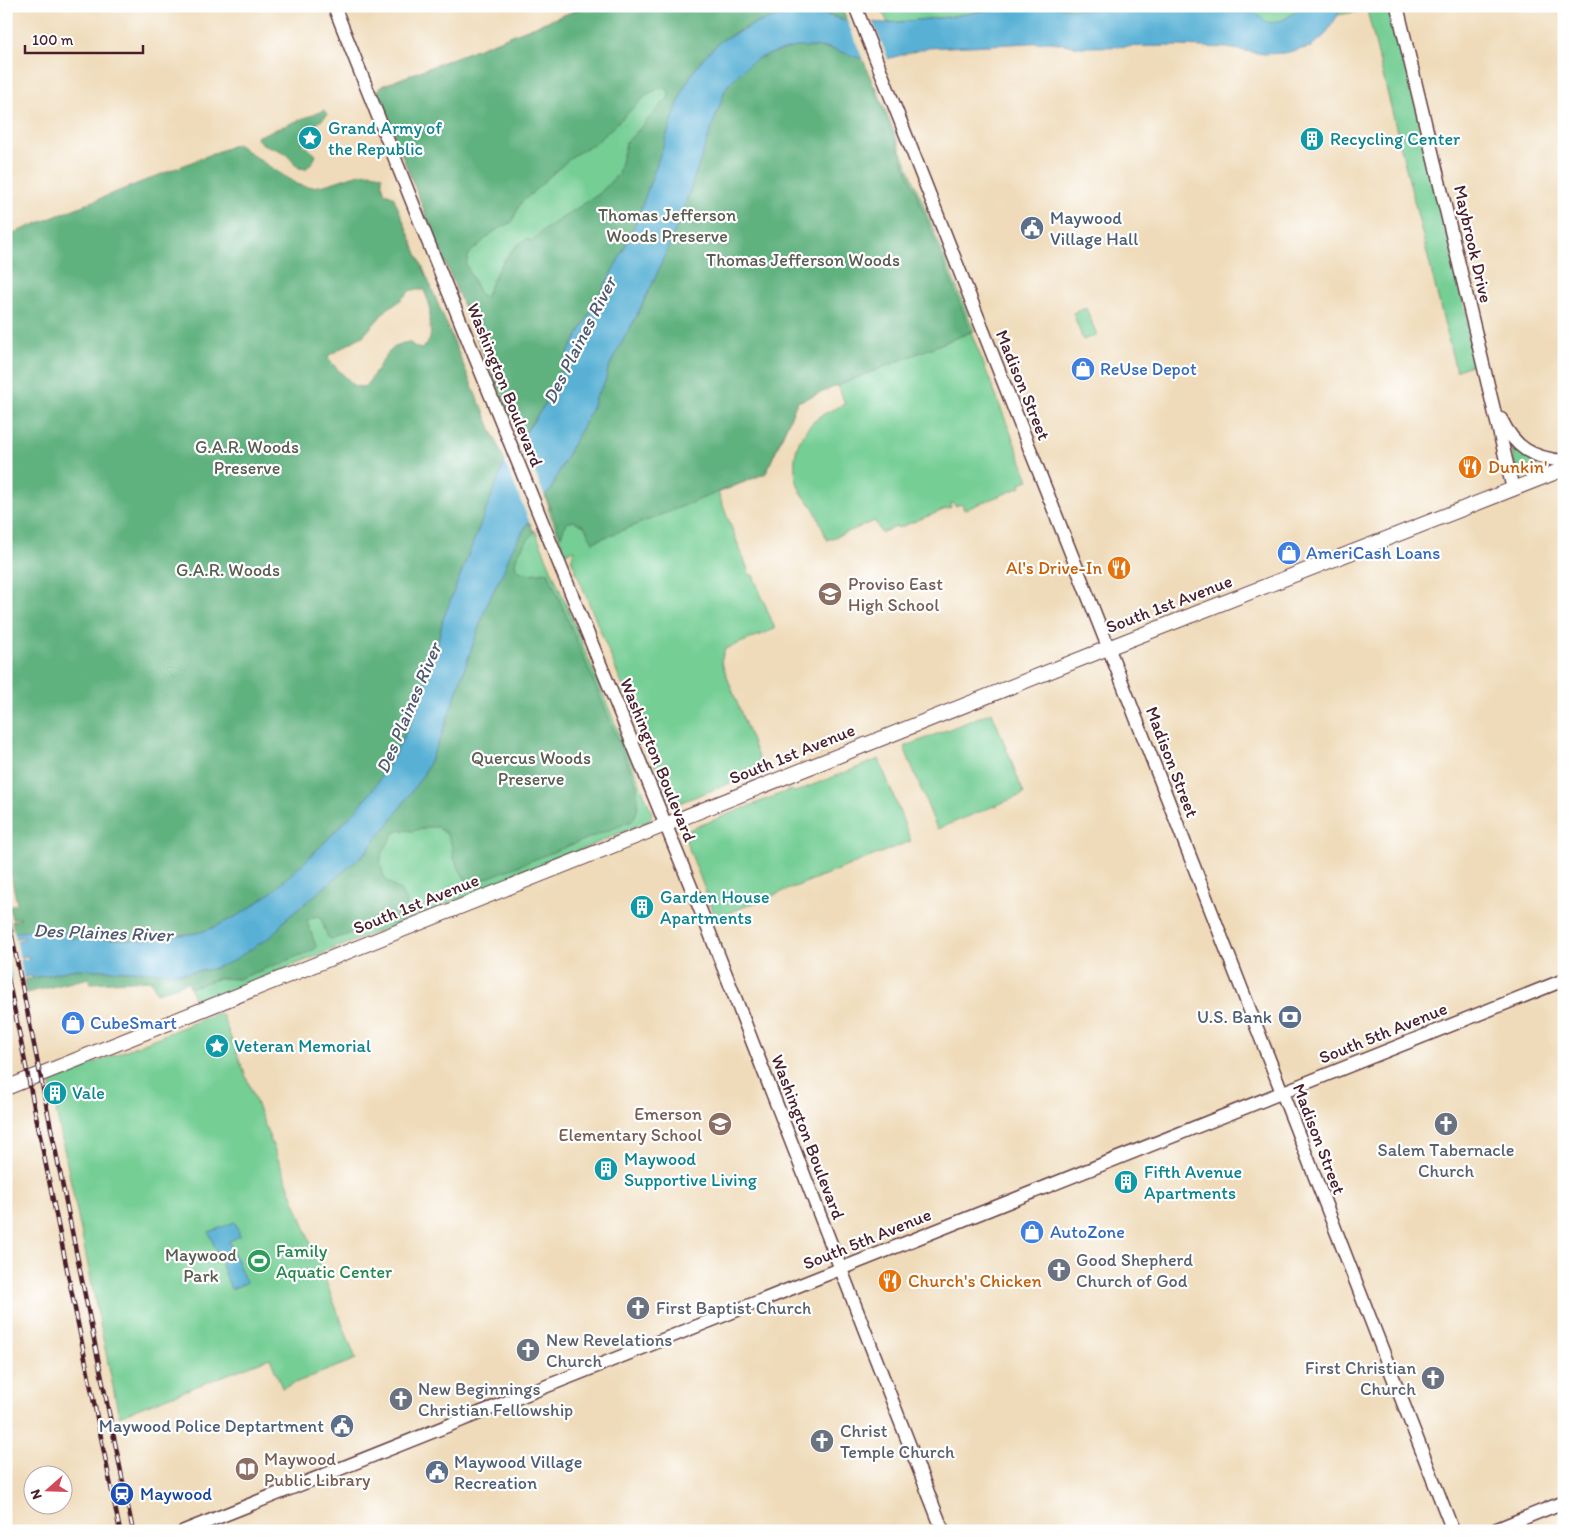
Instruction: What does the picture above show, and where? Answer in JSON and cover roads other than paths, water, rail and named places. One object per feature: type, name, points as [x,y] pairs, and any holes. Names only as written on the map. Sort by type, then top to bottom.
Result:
[{"type":"main road","name":"South 1st Avenue","points":[[6,1088],[1108,648],[1564,469]]},
{"type":"street","name":"Washington Boulevard","points":[[334,6],[711,936],[943,1531]]},
{"type":"street","name":"Madison Street","points":[[854,6],[1108,648],[1453,1531]]},
{"type":"street","name":"Maybrook Drive","points":[[1398,6],[1513,489]]},
{"type":"street","points":[[1491,398],[1508,433],[1518,443],[1530,453],[1545,459],[1564,461]]},
{"type":"street","name":"South 5th Avenue","points":[[184,1531],[1564,980]]},
{"type":"street","points":[[1492,1531],[1564,1502]]},
{"type":"water","name":"Des Plaines River","points":[[1037,6],[1105,11],[1178,9],[1256,13],[1265,21],[1271,23],[1283,20],[1305,6],[1340,6],[1338,15],[1325,35],[1311,47],[1284,53],[1264,54],[1227,48],[1181,46],[1081,47],[1051,42],[927,48],[883,60],[863,59],[829,48],[796,47],[759,58],[748,65],[725,90],[679,221],[656,276],[608,369],[605,382],[595,398],[593,406],[551,490],[545,495],[511,551],[487,604],[441,737],[423,775],[391,821],[364,854],[285,920],[273,935],[231,962],[212,969],[185,973],[76,969],[6,981],[6,963],[28,959],[29,957],[6,960],[6,943],[25,938],[6,940],[6,933],[37,930],[64,932],[71,938],[141,940],[197,933],[233,918],[273,891],[318,849],[358,808],[374,788],[414,717],[437,646],[443,619],[505,462],[542,409],[568,353],[623,251],[638,217],[683,90],[705,56],[722,40],[759,22],[806,9],[847,21],[888,23],[948,17],[993,9]]},
{"type":"water","points":[[235,1222],[240,1236],[229,1241],[246,1283],[231,1289],[209,1232]]},
{"type":"railway","points":[[6,907],[133,1531]]},
{"type":"railway","points":[[6,968],[120,1531]]},
{"type":"place","name":"Grand Army of the Republic","points":[[310,138]]},
{"type":"place","name":"Recycling Center","points":[[1312,139]]},
{"type":"place","name":"Maywood Village Hall","points":[[1032,228]]},
{"type":"place","name":"ReUse Depot","points":[[1083,369]]},
{"type":"place","name":"Dunkin'","points":[[1470,467]]},
{"type":"place","name":"AmeriCash Loans","points":[[1289,553]]},
{"type":"place","name":"Al's Drive-In","points":[[1119,568]]},
{"type":"place","name":"Proviso East High School","points":[[830,594]]},
{"type":"place","name":"Garden House Apartments","points":[[642,907]]},
{"type":"place","name":"U.S. Bank","points":[[1290,1017]]},
{"type":"place","name":"CubeSmart","points":[[73,1023]]},
{"type":"place","name":"Veteran Memorial","points":[[217,1046]]},
{"type":"place","name":"Vale","points":[[55,1093]]},
{"type":"place","name":"Emerson Elementary School","points":[[720,1124]]},
{"type":"place","name":"Salem Tabernacle Church","points":[[1446,1124]]},
{"type":"place","name":"Maywood Supportive Living","points":[[606,1169]]},
{"type":"place","name":"Fifth Avenue Apartments","points":[[1126,1182]]},
{"type":"place","name":"AutoZone","points":[[1032,1232]]},
{"type":"place","name":"Family Aquatic Center","points":[[259,1261]]},
{"type":"place","name":"Good Shepherd Church of God","points":[[1059,1270]]},
{"type":"place","name":"Church's Chicken","points":[[890,1281]]},
{"type":"place","name":"First Baptist Church","points":[[638,1308]]},
{"type":"place","name":"New Revelations Church","points":[[528,1350]]},
{"type":"place","name":"First Christian Church","points":[[1433,1378]]},
{"type":"place","name":"New Beginnings Christian Fellowship","points":[[401,1399]]},
{"type":"place","name":"Maywood Police Deptartment","points":[[342,1426]]},
{"type":"place","name":"Christ Temple Church","points":[[822,1441]]},
{"type":"place","name":"Maywood Public Library","points":[[247,1469]]},
{"type":"place","name":"Maywood Village Recreation","points":[[437,1472]]},
{"type":"place","name":"Maywood","points":[[122,1494]]},
{"type":"park label","name":"Thomas Jefferson Woods Preserve","points":[[667,225]]},
{"type":"park label","name":"Thomas Jefferson Woods","points":[[803,260]]},
{"type":"park label","name":"G.A.R. Woods Preserve","points":[[247,457]]},
{"type":"park label","name":"G.A.R. Woods","points":[[228,570]]},
{"type":"park label","name":"Quercus Woods Preserve","points":[[531,768]]},
{"type":"park label","name":"Maywood Park","points":[[201,1265]]}]
